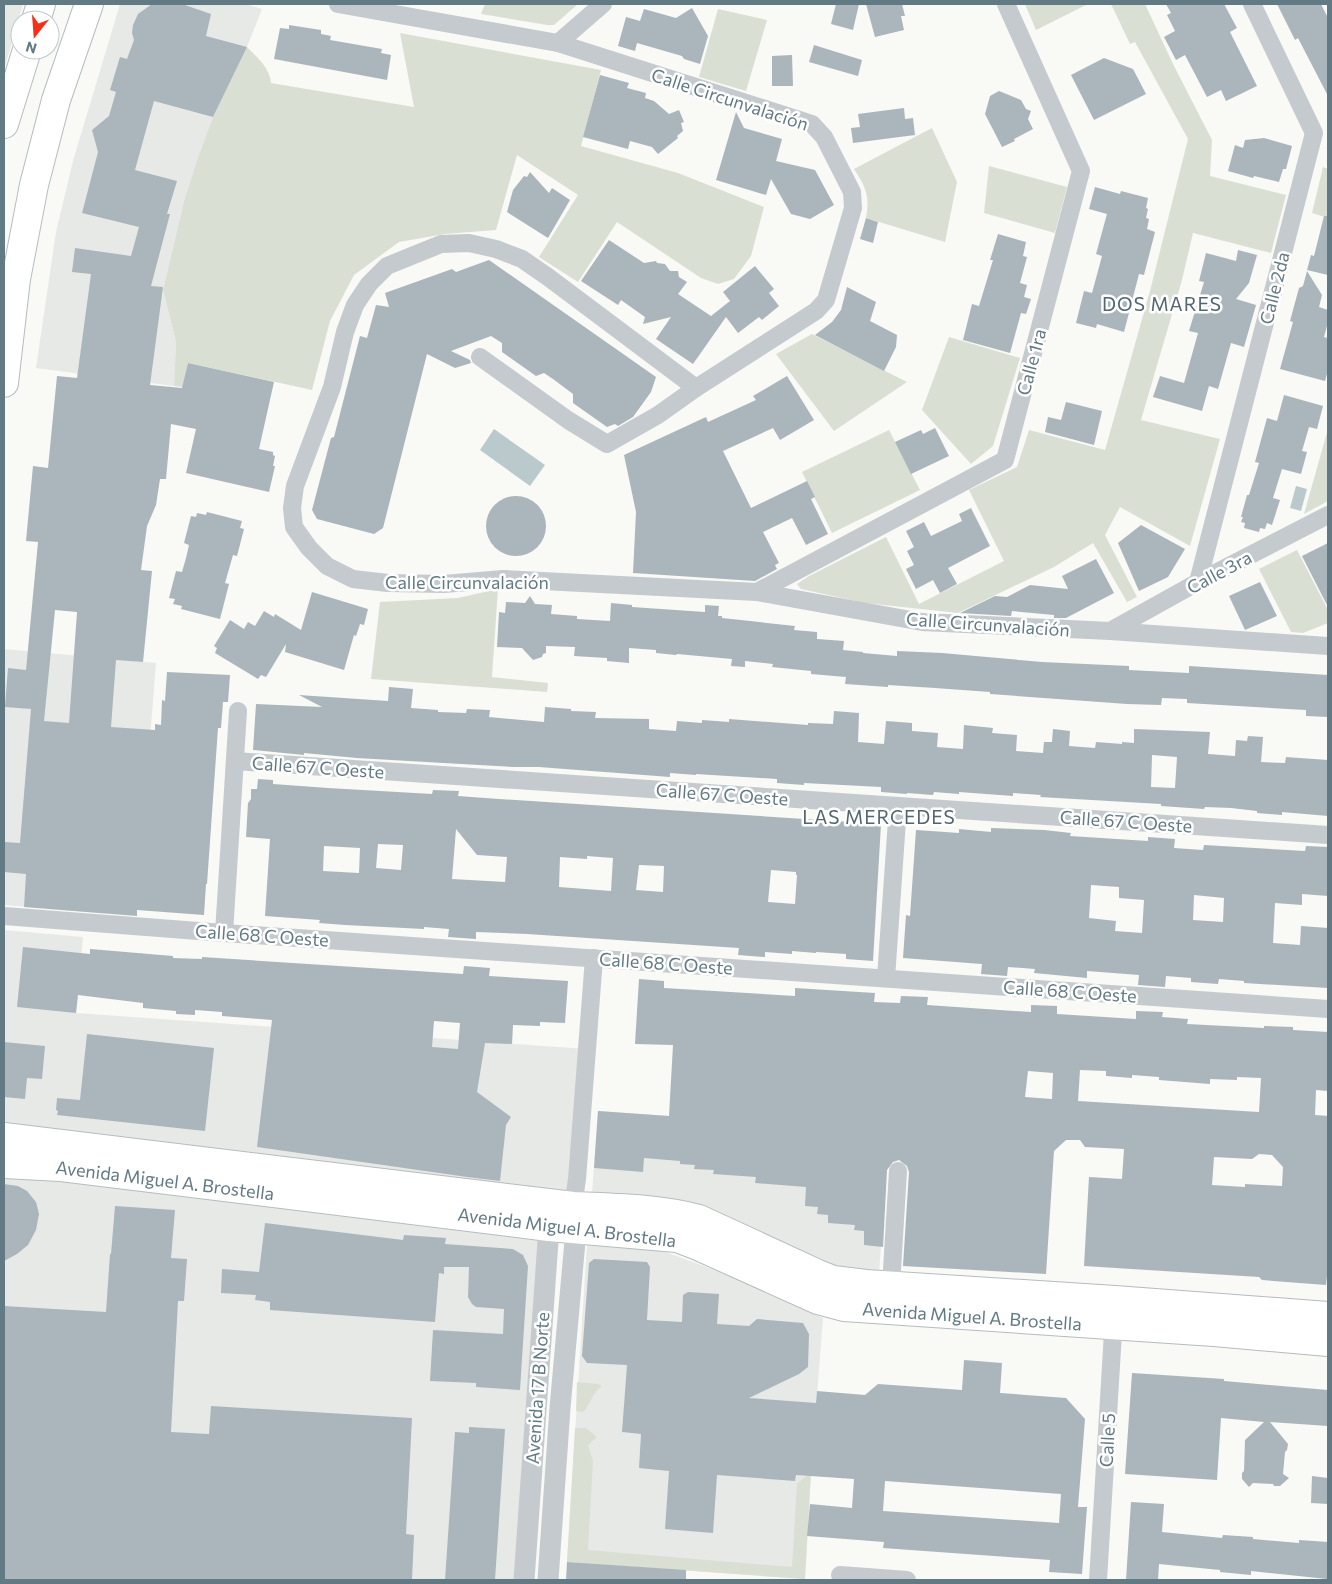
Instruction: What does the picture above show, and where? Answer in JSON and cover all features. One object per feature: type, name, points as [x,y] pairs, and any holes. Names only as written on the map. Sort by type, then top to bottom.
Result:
[{"type":"main road","points":[[4,383],[16,279],[34,185],[56,100],[90,4]]},
{"type":"main road","points":[[4,124],[24,60]]},
{"type":"main road","name":"Avenida Miguel A. Brostella","points":[[4,1137],[330,1187],[575,1218],[677,1238],[818,1300],[844,1308],[1328,1316]]},
{"type":"main road","name":"Avenida Miguel A. Brostella","points":[[4,1164],[330,1187],[549,1227],[575,1218],[663,1211],[698,1219],[833,1280],[1114,1313],[1328,1342]]},
{"type":"street","name":"Calle Circunvalación","points":[[338,4],[558,43],[812,124],[824,138],[852,192],[853,208],[826,300],[816,311],[696,388],[658,415],[607,444],[568,420],[480,357]]},
{"type":"street","points":[[558,43],[602,4]]},
{"type":"street","name":"Calle 1ra","points":[[757,592],[1005,460],[1081,171],[1006,4]]},
{"type":"street","name":"Calle 2da","points":[[1198,582],[1314,133],[1252,4]]},
{"type":"street","name":"Calle Circunvalación","points":[[696,388],[522,259],[496,249],[469,243],[441,244],[387,266],[369,284],[355,305],[345,332],[332,387],[295,486],[292,508],[294,527],[309,548],[327,566],[353,579],[388,583],[444,584],[503,579],[757,592],[922,622],[1110,631],[1328,646]]},
{"type":"street","name":"Calle 3ra","points":[[1110,631],[1198,582],[1328,515]]},
{"type":"street","points":[[224,933],[238,711]]},
{"type":"street","name":"Calle 67 C Oeste","points":[[235,761],[1328,835]]},
{"type":"street","points":[[886,978],[898,806]]},
{"type":"street","name":"Calle 68 C Oeste","points":[[4,916],[224,933],[1328,1009]]},
{"type":"street","name":"Avenida 17 B Norte","points":[[548,1580],[594,958]]},
{"type":"street","points":[[892,1286],[898,1171]]},
{"type":"street","name":"Avenida 17 B Norte","points":[[524,1580],[549,1227]]},
{"type":"street","name":"Calle 5","points":[[1098,1580],[1114,1313]]},
{"type":"street","points":[[840,1575],[907,1580]]},
{"type":"shaded area","points":[[4,4],[23,4],[21,10],[10,10],[10,49],[4,70]]},
{"type":"shaded area","points":[[120,4],[246,4],[262,9],[247,47],[213,117],[184,201],[163,290],[176,342],[174,386],[36,368],[56,232],[73,161]]},
{"type":"shaded area","points":[[485,4],[578,4],[554,25],[547,25],[481,14]]},
{"type":"shaded area","points":[[1025,4],[1088,4],[1036,30]]},
{"type":"shaded area","points":[[1111,4],[1145,4],[1212,140],[1210,176],[1286,195],[1271,253],[1193,233],[1182,280],[1141,420],[1220,439],[1190,546],[1120,507],[1105,535],[1137,597],[1127,602],[1093,543],[1054,567],[958,613],[865,603],[801,589],[797,584],[809,576],[886,537],[919,604],[1004,561],[969,490],[1017,467],[1029,430],[1105,450],[1150,291],[1188,139],[1135,42],[1130,44]]},
{"type":"shaded area","points":[[718,9],[767,20],[746,91],[699,77]]},
{"type":"shaded area","points":[[400,33],[601,70],[581,146],[678,173],[764,207],[751,256],[734,279],[718,284],[701,278],[617,222],[578,282],[539,257],[578,195],[517,155],[496,230],[445,234],[399,242],[354,275],[330,321],[312,390],[188,363],[183,387],[174,386],[176,342],[163,290],[184,201],[198,158],[213,117],[247,47],[266,68],[271,83],[414,107]]},
{"type":"shaded area","points":[[932,128],[957,182],[945,242],[866,218],[866,192],[862,181],[854,169]]},
{"type":"shaded area","points":[[989,166],[1067,187],[1055,233],[984,213]]},
{"type":"shaded area","points":[[1323,167],[1328,169],[1328,218],[1312,213]]},
{"type":"shaded area","points":[[812,334],[907,382],[834,431],[776,354]]},
{"type":"shaded area","points":[[949,337],[1020,358],[993,446],[971,464],[922,410]]},
{"type":"shaded area","points":[[494,429],[545,465],[530,486],[480,450]]},
{"type":"shaded area","points":[[1328,429],[1328,501],[1304,514]]},
{"type":"shaded area","points":[[889,430],[920,490],[832,533],[802,472]]},
{"type":"shaded area","points":[[1296,486],[1307,489],[1301,511],[1290,508]]},
{"type":"shaded area","points":[[1297,550],[1328,610],[1328,623],[1303,633],[1291,632],[1259,569]]},
{"type":"shaded area","points":[[498,589],[492,677],[548,683],[547,692],[371,679],[380,602],[458,598]]},
{"type":"shaded area","points":[[4,649],[156,663],[141,850],[104,848],[98,913],[4,905]]},
{"type":"shaded area","points":[[4,930],[83,937],[76,1013],[587,1049],[573,1206],[65,1131],[4,1125]]},
{"type":"shaded area","points":[[598,1111],[669,1116],[886,1171],[879,1275],[847,1272],[696,1205],[592,1193]]},
{"type":"shaded area","points":[[4,1164],[549,1227],[524,1580],[4,1580]]},
{"type":"shaded area","points":[[587,1244],[660,1250],[748,1282],[823,1318],[805,1579],[567,1562]]},
{"type":"shaded area","points":[[577,1382],[602,1386],[595,1392],[583,1412],[576,1411]]},
{"type":"shaded area","points":[[575,1428],[586,1428],[597,1437],[588,1445],[593,1461],[588,1550],[792,1567],[797,1484],[811,1472],[805,1579],[567,1562]]},
{"type":"building","points":[[152,4],[182,4],[211,14],[206,36],[247,47],[213,117],[154,101],[135,170],[177,181],[167,214],[170,214],[151,286],[163,287],[150,385],[182,388],[188,363],[274,382],[259,449],[273,452],[275,456],[273,466],[275,466],[269,492],[186,473],[196,429],[171,424],[166,479],[160,479],[156,505],[147,526],[141,570],[152,571],[143,662],[116,660],[111,727],[155,730],[155,724],[161,725],[162,700],[165,701],[167,672],[230,675],[228,702],[223,702],[221,728],[218,728],[204,915],[137,910],[137,916],[24,907],[26,874],[4,872],[4,842],[20,843],[31,709],[5,707],[8,668],[26,670],[38,542],[26,541],[33,466],[48,468],[57,376],[77,378],[91,274],[72,272],[75,248],[131,256],[139,227],[82,213],[98,152],[92,130],[109,116],[116,92],[110,90],[120,57],[127,59],[134,40],[132,33],[133,25],[138,14]],"holes":[[[55,610],[77,612],[69,723],[44,721]]]},
{"type":"building","points":[[836,4],[859,4],[853,30],[831,24]]},
{"type":"building","points":[[866,4],[902,4],[905,16],[901,16],[904,30],[875,37]]},
{"type":"building","points":[[1166,4],[1224,4],[1237,28],[1230,32],[1257,86],[1226,101],[1221,90],[1207,97],[1185,55],[1176,60],[1164,37],[1175,31],[1167,15],[1171,13]]},
{"type":"building","points":[[1277,4],[1321,4],[1328,18],[1328,96],[1298,38],[1295,40]]},
{"type":"building","points":[[692,8],[708,36],[700,64],[684,59],[682,56],[637,43],[635,51],[618,46],[626,17],[640,21],[644,9],[676,18]]},
{"type":"building","points":[[289,25],[321,30],[321,34],[331,36],[330,40],[382,49],[381,53],[391,55],[387,80],[274,59],[280,28],[289,29]]},
{"type":"building","points":[[814,45],[862,60],[858,76],[809,62]]},
{"type":"building","points":[[792,55],[793,86],[772,86],[772,56]]},
{"type":"building","points":[[1104,58],[1133,69],[1146,94],[1094,120],[1071,75]]},
{"type":"building","points":[[600,75],[629,83],[627,88],[646,93],[645,98],[654,101],[669,114],[679,110],[684,122],[681,123],[683,131],[677,136],[678,138],[658,154],[652,147],[630,141],[628,149],[583,137]]},
{"type":"building","points":[[999,91],[1021,100],[1026,109],[1031,111],[1028,119],[1033,129],[1002,147],[985,114],[990,96]]},
{"type":"building","points":[[904,108],[905,119],[913,118],[915,135],[853,143],[851,128],[860,127],[858,114]]},
{"type":"building","points":[[736,112],[744,128],[782,139],[776,161],[815,170],[834,205],[810,219],[791,214],[771,179],[766,195],[716,180]]},
{"type":"building","points":[[1264,138],[1292,146],[1286,169],[1283,169],[1279,182],[1254,176],[1253,178],[1228,171],[1235,145],[1243,148],[1245,140]]},
{"type":"building","points":[[530,172],[549,193],[552,188],[570,200],[548,238],[507,212],[513,190],[524,176],[527,177]]},
{"type":"building","points":[[1095,187],[1120,194],[1121,191],[1148,198],[1146,218],[1149,219],[1147,229],[1155,232],[1144,275],[1139,274],[1124,332],[1097,324],[1096,328],[1076,323],[1084,291],[1092,293],[1102,256],[1096,254],[1107,214],[1089,209]]},
{"type":"building","points":[[1324,216],[1328,216],[1328,275],[1307,270],[1311,255],[1314,256]]},
{"type":"building","points":[[866,218],[878,222],[873,243],[860,239]]},
{"type":"building","points":[[998,234],[1026,242],[1023,256],[1027,257],[1020,283],[1027,285],[1024,297],[1031,299],[1026,314],[1021,313],[1010,353],[963,340],[972,304],[979,306],[993,260],[990,260]]},
{"type":"building","points":[[609,240],[644,263],[656,261],[657,263],[665,264],[670,271],[678,271],[679,277],[687,282],[678,294],[711,316],[730,301],[723,292],[755,266],[774,289],[769,293],[779,306],[762,320],[759,317],[738,333],[726,317],[693,364],[656,339],[671,317],[643,324],[645,317],[621,300],[618,305],[581,281]]},
{"type":"building","points":[[1238,250],[1257,255],[1249,283],[1236,299],[1256,305],[1244,347],[1231,343],[1218,389],[1209,386],[1202,411],[1153,397],[1160,376],[1184,383],[1198,333],[1189,331],[1204,282],[1199,281],[1206,253],[1236,261]]},
{"type":"building","points":[[489,260],[656,377],[651,392],[633,417],[618,426],[615,424],[607,427],[573,403],[573,394],[553,379],[544,373],[536,376],[502,352],[502,343],[491,336],[451,351],[470,360],[471,363],[455,368],[427,354],[383,528],[374,534],[317,519],[312,510],[331,438],[334,437],[360,336],[367,338],[376,305],[389,307],[385,293],[452,269],[456,272]]},
{"type":"building","points":[[1307,271],[1322,295],[1319,307],[1328,310],[1328,322],[1324,337],[1328,338],[1328,370],[1325,381],[1280,369],[1293,322],[1290,321],[1299,288],[1303,286]]},
{"type":"building","points":[[847,287],[876,302],[870,321],[897,335],[896,347],[884,371],[815,335],[832,322],[841,310]]},
{"type":"building","points":[[787,376],[814,420],[780,440],[773,428],[723,451],[751,508],[807,481],[815,497],[811,499],[828,534],[806,545],[792,518],[763,532],[779,563],[775,565],[777,569],[755,581],[633,573],[636,512],[624,455],[706,417],[708,422],[756,400],[753,396]]},
{"type":"building","points":[[1284,395],[1323,406],[1317,429],[1309,427],[1302,451],[1307,452],[1301,474],[1282,469],[1273,498],[1280,500],[1272,525],[1267,523],[1265,529],[1260,528],[1259,532],[1244,528],[1245,523],[1241,522],[1243,517],[1241,517],[1259,463],[1255,462],[1267,418],[1277,421]]},
{"type":"building","points":[[1066,402],[1102,411],[1094,445],[1045,432],[1048,417],[1061,420]]},
{"type":"building","points":[[935,428],[949,456],[911,474],[895,442],[921,430],[923,434]]},
{"type":"building","points":[[510,496],[522,496],[533,501],[541,509],[546,520],[544,538],[533,551],[522,556],[510,556],[499,551],[491,543],[486,532],[486,520],[491,509],[499,501]]},
{"type":"building","points":[[971,508],[990,546],[948,568],[957,584],[940,593],[933,580],[916,589],[906,569],[914,565],[907,551],[914,547],[906,531],[924,522],[931,536],[962,521],[959,514]]},
{"type":"building","points":[[207,512],[242,521],[240,528],[244,529],[237,556],[233,555],[225,583],[229,584],[220,619],[181,609],[182,606],[173,604],[175,599],[169,598],[176,571],[182,572],[186,558],[189,545],[184,543],[191,516],[196,517],[197,513],[206,515]]},
{"type":"building","points":[[1141,525],[1185,549],[1168,577],[1139,591],[1118,543]]},
{"type":"building","points":[[1328,543],[1328,607],[1302,556]]},
{"type":"building","points":[[1096,559],[1114,593],[1066,618],[1054,618],[1054,615],[1012,611],[1011,616],[960,613],[995,596],[1007,597],[1030,585],[1068,589],[1062,576]]},
{"type":"building","points":[[1260,582],[1277,616],[1245,630],[1229,596]]},
{"type":"building","points":[[312,592],[368,609],[364,625],[360,624],[356,636],[354,635],[344,670],[285,652],[286,644],[266,677],[261,675],[258,679],[215,653],[217,648],[214,646],[230,620],[244,629],[248,622],[255,626],[264,611],[274,617],[275,614],[301,630]]},
{"type":"building","points":[[530,596],[535,604],[552,605],[551,614],[577,616],[577,619],[610,621],[611,603],[632,605],[632,607],[705,612],[705,605],[719,606],[718,616],[722,616],[722,618],[795,626],[794,630],[817,632],[817,639],[844,641],[843,650],[863,653],[897,656],[897,651],[942,653],[1042,662],[1129,666],[1129,670],[1189,673],[1189,666],[1328,675],[1328,717],[1306,716],[1306,710],[1187,703],[1187,699],[1162,698],[1161,705],[1127,704],[935,688],[845,684],[846,677],[811,674],[811,671],[772,667],[773,664],[745,661],[745,667],[731,666],[732,659],[656,653],[656,650],[629,648],[629,663],[607,661],[607,658],[574,656],[575,647],[546,646],[546,653],[542,657],[533,660],[522,648],[497,647],[499,612],[505,613],[506,602],[525,603]]},
{"type":"building","points":[[389,687],[413,689],[411,708],[438,710],[438,712],[466,713],[467,709],[490,710],[489,717],[544,722],[545,707],[571,709],[571,711],[596,712],[595,718],[649,719],[649,729],[676,731],[677,721],[702,723],[702,720],[729,722],[729,719],[808,725],[808,723],[833,724],[834,711],[859,713],[858,742],[884,744],[886,721],[912,723],[912,731],[938,733],[937,747],[963,749],[964,725],[993,728],[992,733],[1017,735],[1016,751],[1043,753],[1044,742],[1052,742],[1053,729],[1070,731],[1069,746],[1095,748],[1096,742],[1134,743],[1134,729],[1210,732],[1208,754],[1235,756],[1236,740],[1247,741],[1248,736],[1263,737],[1261,762],[1285,763],[1286,757],[1328,760],[1328,816],[1282,812],[1282,815],[1231,808],[1205,807],[1204,809],[1161,806],[1161,804],[1040,797],[1041,795],[1013,793],[1013,796],[959,792],[959,794],[934,792],[933,795],[907,794],[881,792],[881,787],[777,783],[777,779],[670,773],[670,777],[539,767],[357,758],[304,753],[304,755],[253,750],[256,704],[322,707],[299,695],[388,701]],"holes":[[[1152,755],[1177,757],[1175,788],[1151,787]]]},
{"type":"building","points":[[258,779],[273,780],[273,784],[328,788],[432,794],[433,790],[459,791],[458,796],[881,824],[873,961],[846,959],[846,954],[792,951],[792,954],[765,952],[765,957],[738,955],[739,948],[527,934],[476,932],[476,939],[448,937],[449,929],[345,925],[319,923],[320,920],[265,916],[270,839],[246,837],[248,803],[251,799],[251,789],[257,789]],"holes":[[[456,829],[477,855],[507,857],[505,882],[452,879]],[[378,844],[403,845],[401,870],[376,868]],[[324,846],[360,848],[359,873],[323,871]],[[587,856],[613,858],[611,891],[559,887],[560,857],[587,859]],[[639,865],[664,866],[663,892],[636,890]],[[771,870],[796,872],[795,904],[768,902]]]},
{"type":"building","points":[[991,828],[1044,830],[1071,833],[1070,836],[1148,841],[1148,837],[1175,839],[1174,848],[1203,850],[1204,845],[1305,851],[1306,846],[1328,847],[1328,896],[1302,894],[1302,905],[1275,903],[1273,943],[1300,945],[1301,926],[1328,928],[1328,988],[1244,983],[1244,981],[1219,979],[1218,984],[1191,982],[1191,978],[1166,976],[1165,987],[1138,985],[1139,975],[1087,971],[1087,978],[1034,973],[1035,969],[1008,967],[1007,976],[981,974],[982,964],[903,958],[906,915],[910,916],[916,830],[959,833],[959,829],[991,832]],"holes":[[[1091,885],[1119,887],[1119,898],[1144,900],[1142,933],[1115,931],[1116,921],[1089,918]],[[1194,895],[1224,898],[1223,922],[1193,920]]]},
{"type":"building","points":[[23,947],[90,954],[90,949],[173,956],[173,958],[202,959],[202,957],[463,974],[464,966],[490,968],[489,976],[568,981],[565,1023],[540,1022],[540,1026],[513,1025],[512,1044],[485,1043],[477,1092],[511,1117],[506,1125],[500,1181],[257,1147],[272,1020],[222,1016],[222,1012],[195,1010],[195,1015],[176,1014],[176,1011],[143,1008],[143,1003],[78,995],[76,1013],[17,1007]],"holes":[[[434,1021],[460,1023],[458,1049],[432,1047]]]},
{"type":"building","points":[[639,979],[664,981],[664,988],[795,996],[795,988],[875,993],[874,1002],[900,1003],[901,996],[928,997],[927,1005],[1031,1012],[1031,1005],[1057,1006],[1057,1014],[1136,1019],[1136,1011],[1163,1012],[1162,1017],[1188,1019],[1187,1024],[1264,1028],[1264,1026],[1293,1027],[1293,1030],[1328,1032],[1328,1091],[1316,1090],[1315,1115],[1328,1116],[1328,1276],[1326,1285],[1262,1280],[1259,1277],[1084,1266],[1089,1177],[1122,1179],[1124,1149],[1085,1147],[1080,1140],[1066,1140],[1054,1151],[1046,1274],[903,1266],[909,1172],[907,1166],[899,1160],[893,1162],[887,1170],[883,1247],[864,1245],[864,1231],[854,1230],[855,1225],[828,1223],[828,1215],[817,1214],[818,1207],[805,1206],[806,1187],[755,1183],[756,1177],[713,1174],[714,1170],[694,1169],[695,1165],[680,1164],[680,1161],[644,1158],[643,1172],[594,1168],[598,1111],[669,1116],[673,1045],[635,1044]],"holes":[[[1080,1070],[1106,1071],[1106,1076],[1132,1078],[1132,1075],[1159,1077],[1159,1080],[1210,1084],[1210,1079],[1237,1080],[1237,1077],[1261,1078],[1259,1112],[1078,1101]],[[1028,1071],[1053,1073],[1052,1099],[1025,1097]],[[1259,1154],[1272,1155],[1283,1167],[1282,1186],[1245,1184],[1245,1187],[1212,1185],[1214,1157],[1252,1159]]]},
{"type":"building","points":[[87,1034],[214,1048],[205,1131],[57,1115],[57,1098],[80,1100]]},
{"type":"building","points":[[4,1042],[45,1046],[42,1079],[27,1078],[25,1099],[4,1097]]},
{"type":"building","points":[[4,1184],[18,1186],[27,1191],[36,1202],[39,1214],[36,1230],[28,1245],[4,1261]]},
{"type":"building","points":[[115,1206],[175,1210],[171,1258],[187,1259],[184,1301],[178,1301],[171,1432],[209,1434],[211,1406],[412,1418],[406,1534],[414,1535],[412,1580],[4,1580],[4,1306],[106,1312]]},
{"type":"building","points":[[265,1223],[403,1240],[404,1235],[446,1238],[445,1244],[513,1249],[523,1255],[528,1266],[520,1390],[476,1387],[476,1383],[430,1381],[433,1330],[503,1334],[504,1309],[476,1307],[468,1297],[469,1267],[444,1267],[444,1274],[439,1273],[435,1322],[270,1310],[270,1302],[255,1300],[256,1295],[221,1293],[222,1269],[259,1272]]},
{"type":"building","points":[[594,1259],[647,1262],[650,1267],[647,1320],[682,1322],[683,1295],[688,1292],[719,1294],[717,1324],[749,1326],[757,1319],[803,1323],[809,1334],[808,1367],[799,1374],[749,1398],[816,1403],[817,1391],[865,1395],[878,1384],[962,1390],[964,1360],[1002,1363],[1000,1393],[1066,1398],[1085,1419],[1078,1507],[1087,1507],[1082,1574],[1049,1572],[1050,1560],[883,1548],[884,1542],[807,1536],[810,1504],[852,1508],[854,1479],[796,1475],[795,1481],[717,1475],[713,1533],[665,1529],[669,1471],[639,1468],[641,1434],[622,1432],[627,1365],[587,1363],[582,1356],[589,1263]],"holes":[[[885,1481],[1061,1494],[1059,1523],[883,1511]]]},
{"type":"building","points":[[1132,1373],[1224,1379],[1224,1381],[1328,1390],[1328,1426],[1270,1422],[1288,1444],[1285,1452],[1283,1474],[1289,1478],[1280,1486],[1253,1483],[1249,1487],[1242,1479],[1245,1440],[1264,1422],[1221,1418],[1217,1480],[1125,1474]]},
{"type":"building","points":[[469,1427],[505,1429],[495,1580],[445,1580],[455,1432],[469,1433]]},
{"type":"building","points":[[1312,1476],[1328,1478],[1328,1504],[1311,1503]]},
{"type":"building","points":[[1131,1502],[1164,1504],[1162,1532],[1222,1538],[1223,1535],[1253,1537],[1253,1539],[1299,1543],[1299,1540],[1328,1542],[1327,1579],[1251,1571],[1251,1575],[1159,1564],[1158,1580],[1126,1580]]},
{"type":"building","points":[[567,1562],[686,1570],[686,1580],[566,1580]]},
{"type":"district","name":"DOS MARES","points":[[1162,303]]},
{"type":"district","name":"LAS MERCEDES","points":[[879,816]]}]
